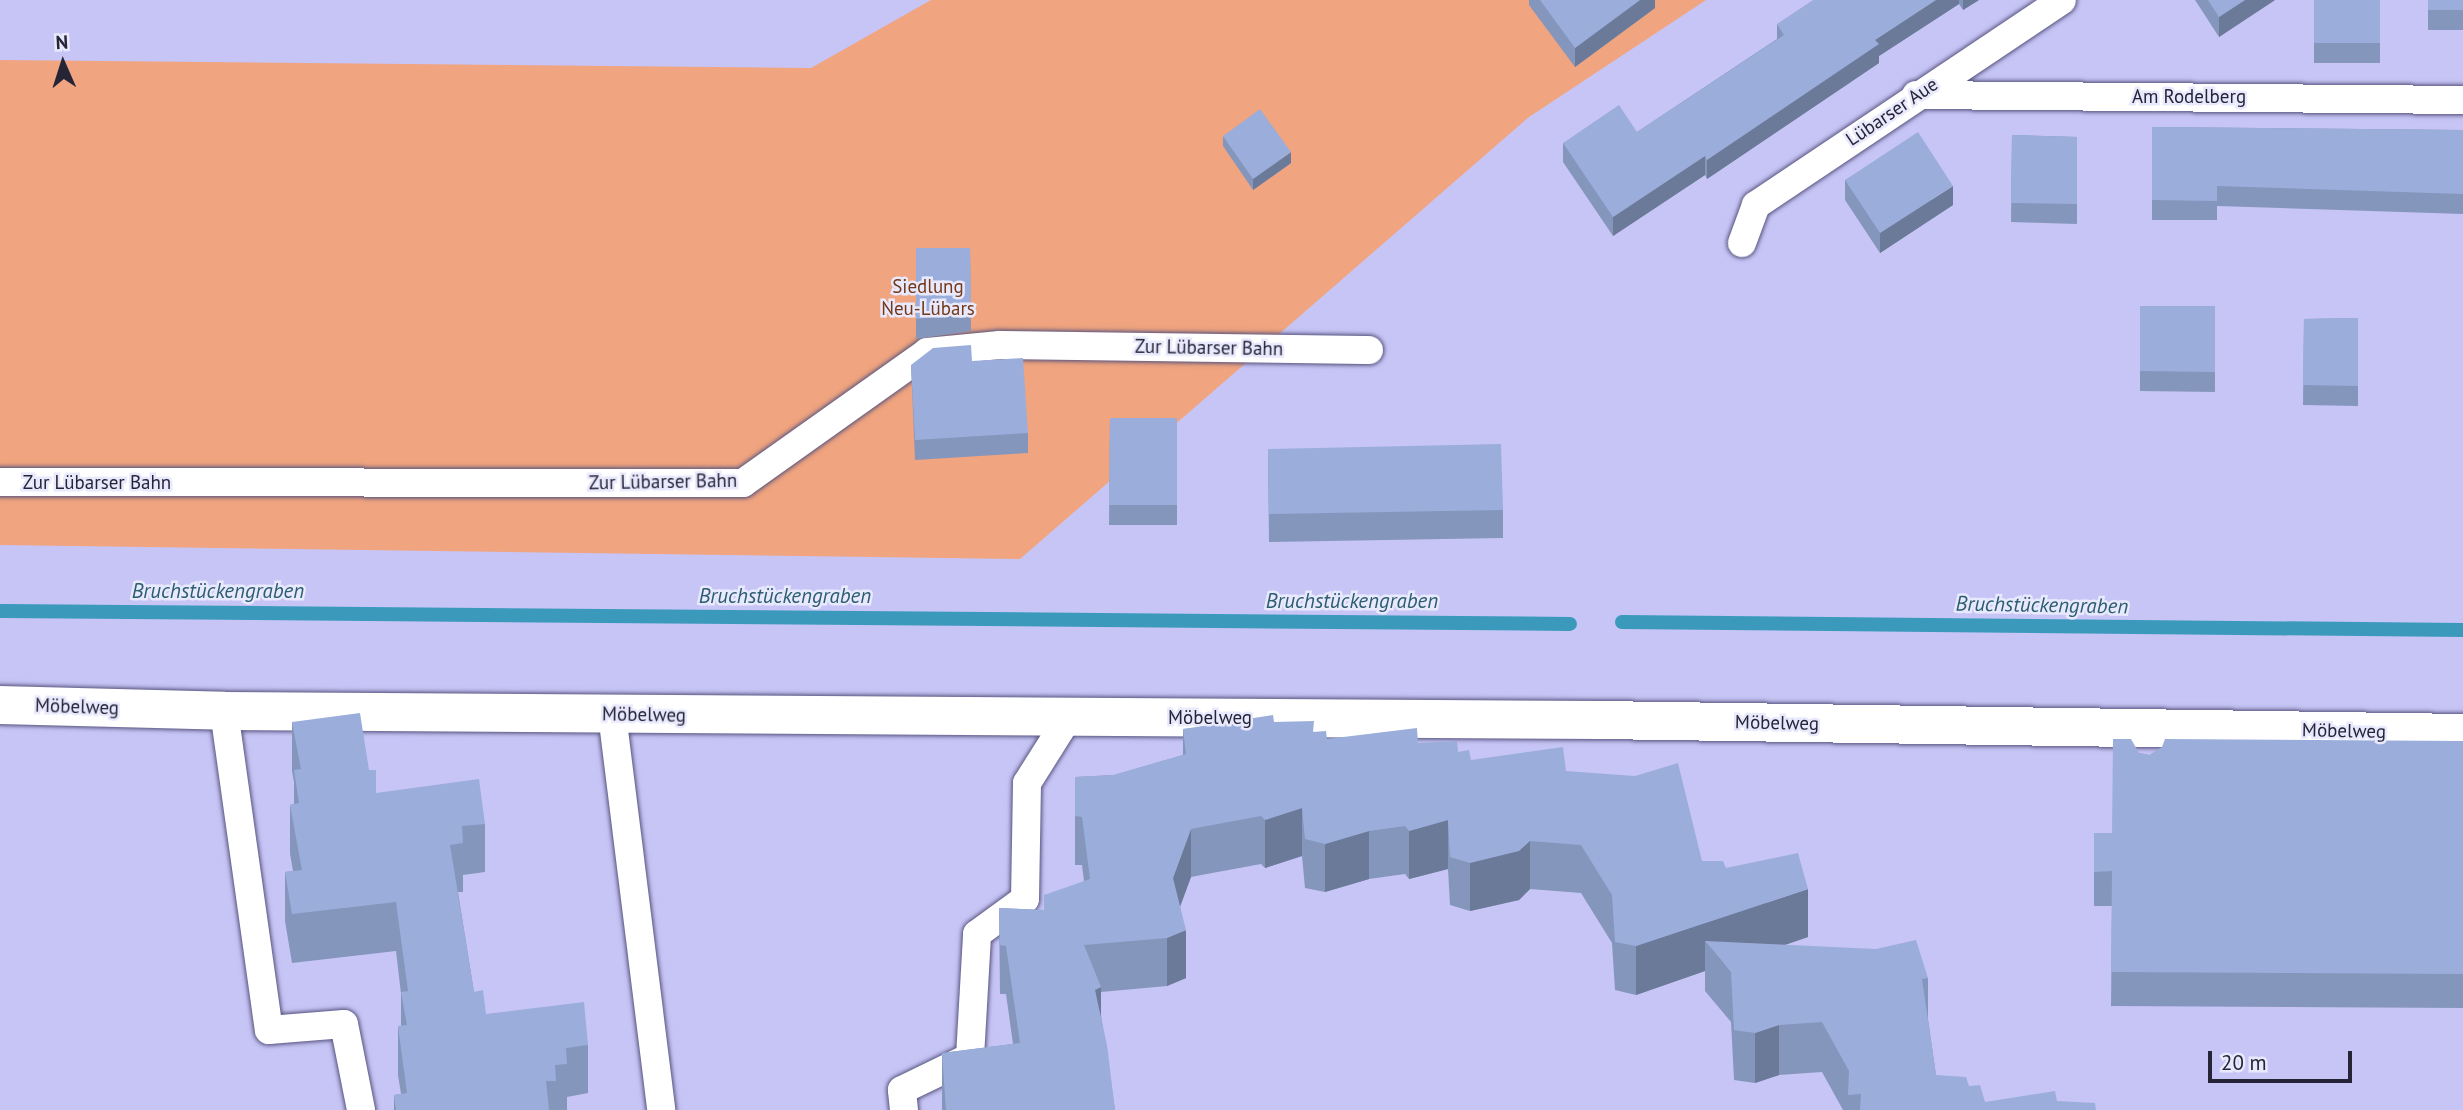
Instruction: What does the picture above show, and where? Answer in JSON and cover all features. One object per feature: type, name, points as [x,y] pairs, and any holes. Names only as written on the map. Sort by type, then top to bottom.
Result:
[{"type":"street","name":"Möbelweg","points":[[0,705],[224,711],[1068,718],[2148,739],[2463,733]]},
{"type":"lane","name":"Lübarser Aue","points":[[1742,243],[1756,205],[1916,95],[2062,0]]},
{"type":"lane","name":"Am Rodelberg","points":[[1916,95],[2463,100]]},
{"type":"lane","name":"Zur Lübarser Bahn","points":[[0,482],[743,483],[927,352],[1000,345],[1369,350]]},
{"type":"lane","points":[[224,711],[269,1030],[344,1024],[361,1110]]},
{"type":"lane","points":[[612,714],[661,1110]]},
{"type":"lane","points":[[904,1110],[902,1090],[970,1057],[977,934],[1025,899],[1027,783],[1068,718]]},
{"type":"green space","name":"Siedlung Neu-Lübars","points":[[931,0],[1706,0],[1529,117],[1020,559],[0,545],[0,60],[811,68]]},
{"type":"building","points":[[1540,0],[1640,0],[1575,48]]},
{"type":"building","points":[[1813,0],[1936,0],[1875,40],[1879,44],[1707,160],[1705,156],[1613,217],[1563,143],[1619,105],[1637,132],[1784,35],[1777,24]]},
{"type":"building","points":[[2208,0],[2245,0],[2219,17]]},
{"type":"building","points":[[2314,0],[2380,0],[2380,43],[2314,43]]},
{"type":"building","points":[[2428,0],[2463,0],[2463,10],[2428,10]]},
{"type":"building","points":[[1260,109],[1291,152],[1253,179],[1223,136]]},
{"type":"building","points":[[2152,127],[2463,130],[2463,194],[2217,186],[2217,201],[2152,200]]},
{"type":"building","points":[[1918,132],[1953,186],[1880,233],[1845,180]]},
{"type":"building","points":[[2012,135],[2077,137],[2077,204],[2011,203]]},
{"type":"building","points":[[916,248],[970,248],[971,311],[916,319]]},
{"type":"building","points":[[2140,306],[2215,306],[2215,372],[2140,371]]},
{"type":"building","points":[[2358,318],[2358,386],[2303,385],[2304,319]]},
{"type":"building","points":[[971,345],[972,361],[1023,358],[1028,433],[915,440],[911,365],[933,348]]},
{"type":"building","points":[[1110,418],[1177,418],[1177,505],[1109,505]]},
{"type":"building","points":[[1501,444],[1503,510],[1269,514],[1268,449]]},
{"type":"building","points":[[360,713],[369,770],[376,770],[376,793],[479,779],[485,824],[462,826],[463,843],[450,845],[474,992],[483,990],[486,1014],[584,1002],[588,1045],[566,1048],[567,1064],[555,1065],[556,1081],[546,1081],[549,1110],[396,1110],[394,1095],[407,1093],[398,1026],[407,1025],[401,992],[408,991],[396,902],[292,914],[285,872],[302,870],[290,805],[299,803],[294,770],[301,769],[292,722]]},
{"type":"building","points":[[1273,715],[1274,722],[1314,721],[1313,732],[1326,731],[1327,739],[1417,728],[1418,743],[1457,741],[1458,752],[1469,750],[1471,760],[1563,747],[1566,771],[1635,776],[1678,763],[1702,861],[1723,861],[1726,868],[1798,853],[1808,889],[1636,946],[1615,942],[1612,895],[1581,845],[1530,841],[1519,851],[1470,863],[1450,857],[1448,820],[1409,831],[1405,826],[1369,831],[1325,844],[1305,839],[1302,808],[1265,820],[1261,816],[1191,829],[1173,878],[1186,930],[1167,938],[1084,945],[1101,987],[1095,990],[1107,1045],[1115,1110],[946,1110],[942,1053],[1020,1043],[1006,946],[1000,945],[999,908],[1044,910],[1044,895],[1090,879],[1082,817],[1075,816],[1075,777],[1114,775],[1186,754],[1183,729]]},
{"type":"building","points":[[2113,739],[2131,739],[2139,753],[2149,755],[2162,747],[2165,739],[2463,741],[2463,974],[2111,972],[2112,871],[2094,872],[2094,833],[2112,833]]},
{"type":"building","points":[[1916,940],[1928,978],[1922,979],[1936,1075],[1966,1077],[1969,1086],[1980,1085],[1985,1102],[2055,1091],[2057,1101],[2095,1103],[2096,1110],[1860,1110],[1861,1094],[1848,1095],[1849,1071],[1822,1022],[1779,1025],[1755,1033],[1734,1030],[1731,972],[1705,941],[1876,949]]},
{"type":"waterway","name":"Bruchstückengraben","points":[[0,611],[1570,624]]},
{"type":"waterway","name":"Bruchstückengraben","points":[[1622,622],[2463,630]]}]
